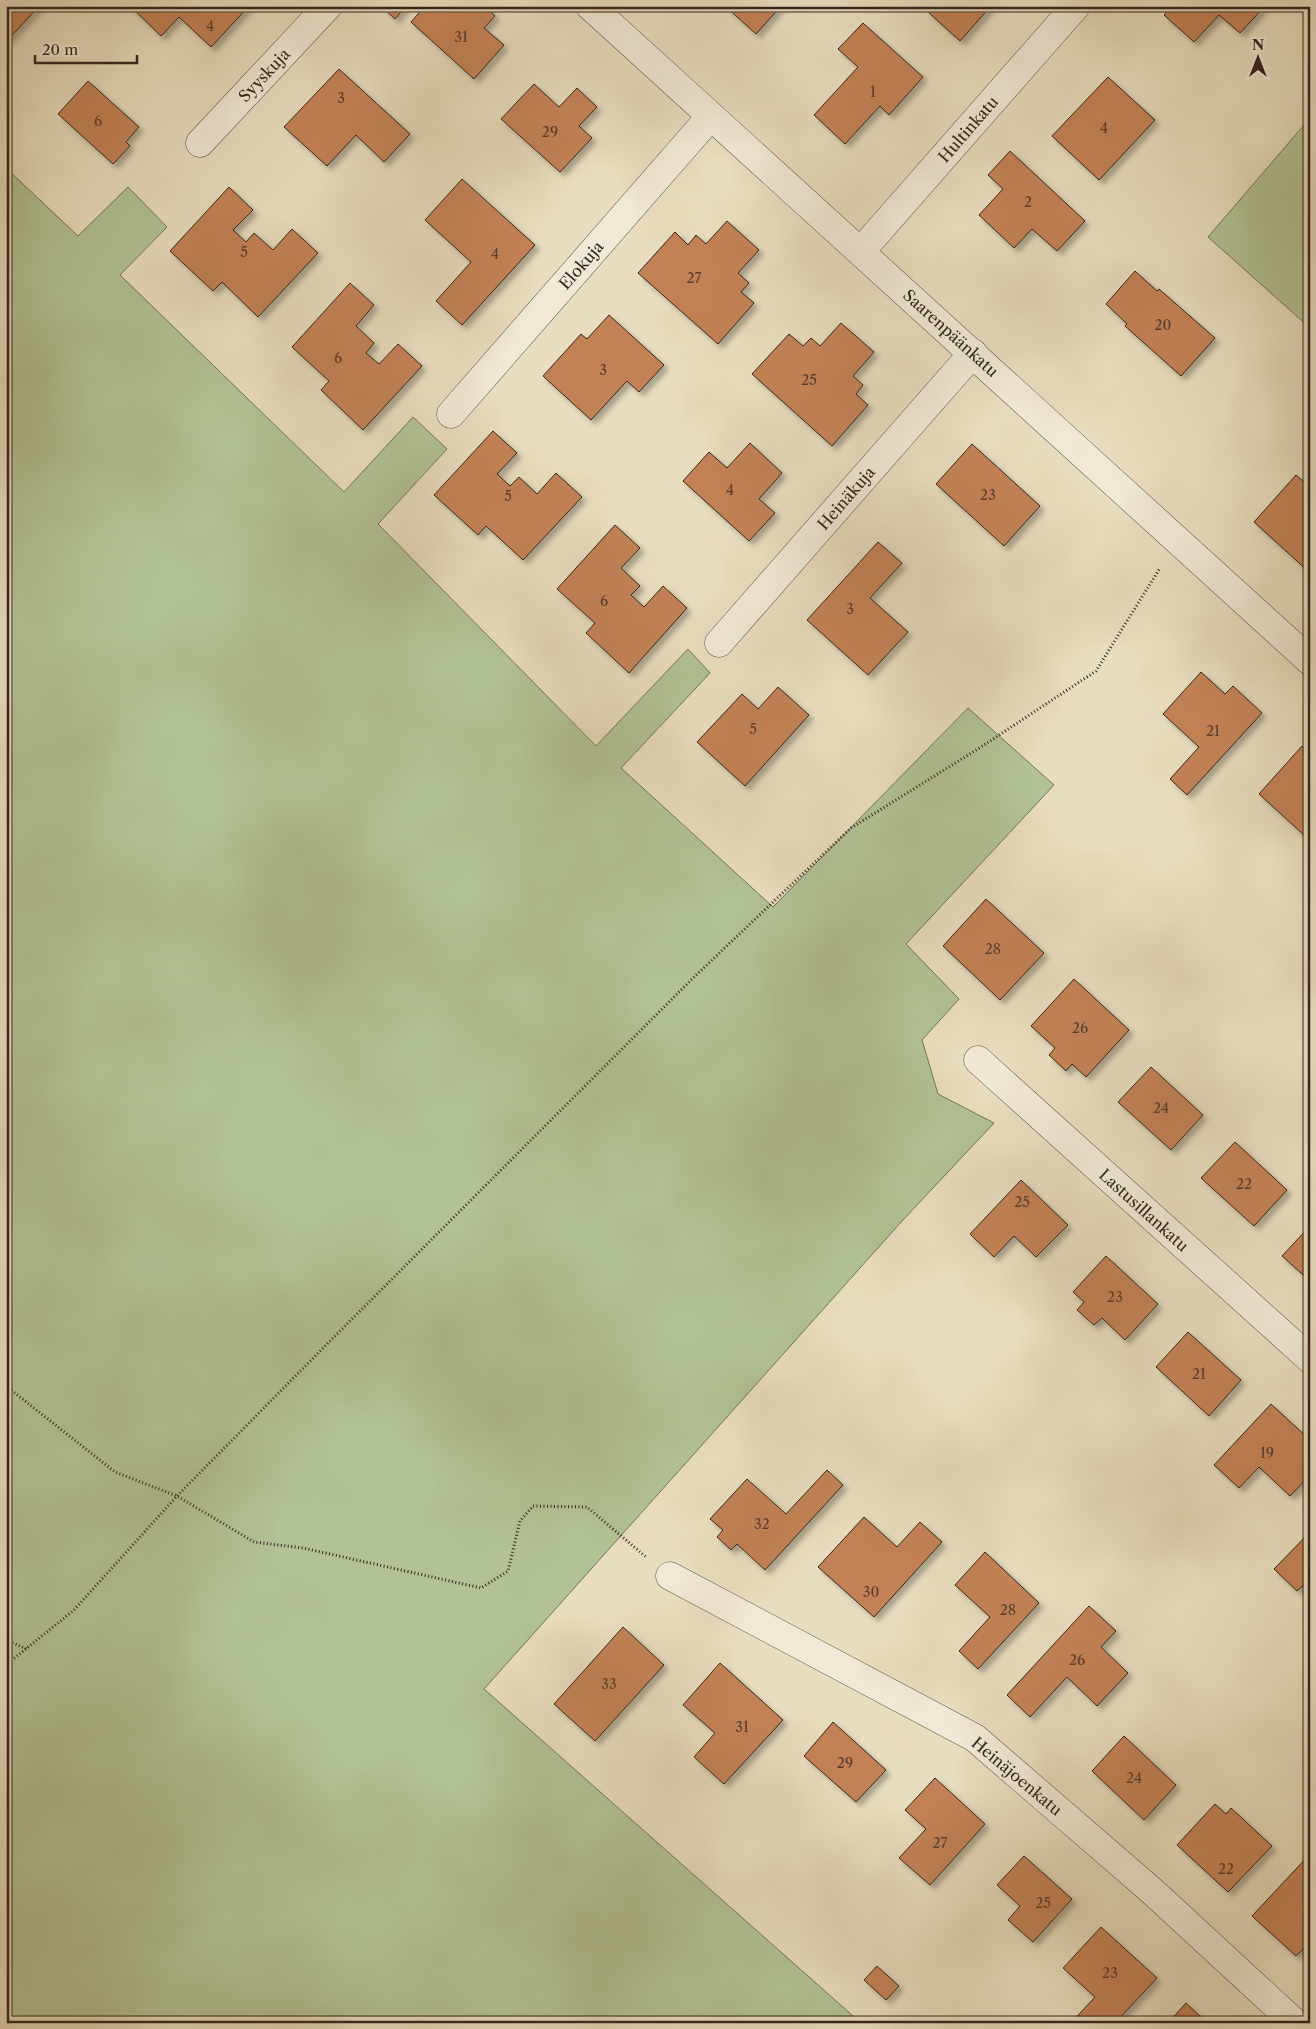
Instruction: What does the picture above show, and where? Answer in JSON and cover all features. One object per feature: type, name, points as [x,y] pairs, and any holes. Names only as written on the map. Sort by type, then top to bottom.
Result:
[{"type":"street","name":"Syyskuja","points":[[200,143],[328,6]]},
{"type":"street","name":"Saarenpäänkatu","points":[[590,6],[1310,661]]},
{"type":"street","name":"Hultinkatu","points":[[861,251],[1076,6]]},
{"type":"street","name":"Elokuja","points":[[451,414],[711,116]]},
{"type":"street","name":"Heinäkuja","points":[[719,643],[973,353]]},
{"type":"street","name":"Lastusillankatu","points":[[978,1060],[1310,1359]]},
{"type":"street","name":"Heinäjoenkatu","points":[[670,1576],[975,1738],[1152,1891],[1295,2023]]},
{"type":"path","points":[[6,1665],[74,1610],[177,1496],[325,1346],[691,980],[851,828],[981,747],[1096,671],[1178,540]]},
{"type":"path","points":[[6,1386],[115,1472],[177,1496],[254,1542],[303,1548],[481,1588],[508,1571],[520,1521],[533,1506],[587,1507],[670,1576]]},
{"type":"path","points":[[6,1640],[26,1649]]},
{"type":"green space","points":[[1310,118],[1310,328],[1208,237]]},
{"type":"green space","points":[[6,168],[78,236],[128,187],[167,227],[120,275],[344,492],[413,417],[447,449],[378,524],[596,746],[688,649],[710,673],[621,768],[773,907],[968,708],[1054,785],[906,944],[959,999],[922,1040],[938,1094],[994,1123],[902,1221],[484,1689],[861,2023],[6,2023]]},
{"type":"building","points":[[6,6],[39,6],[6,42]]},
{"type":"building","points":[[130,6],[249,6],[211,47],[179,17],[161,36]]},
{"type":"building","points":[[381,6],[406,6],[395,19]]},
{"type":"building","points":[[425,6],[485,6],[495,16],[484,28],[504,45],[474,79],[411,22]]},
{"type":"building","points":[[725,6],[781,6],[756,34]]},
{"type":"building","points":[[933,6],[991,6],[960,41],[928,12]]},
{"type":"building","points":[[1172,6],[1265,6],[1240,33],[1219,15],[1194,42],[1164,15]]},
{"type":"building","points":[[863,23],[923,77],[889,115],[880,106],[845,144],[814,115],[858,67],[838,49]]},
{"type":"building","points":[[339,69],[410,134],[384,162],[356,135],[327,166],[284,127]]},
{"type":"building","points":[[1108,77],[1155,120],[1099,180],[1052,136]]},
{"type":"building","points":[[88,81],[139,127],[126,142],[130,146],[113,164],[58,114]]},
{"type":"building","points":[[534,84],[559,107],[577,88],[597,107],[579,126],[592,138],[560,172],[501,119]]},
{"type":"building","points":[[1010,151],[1085,221],[1057,251],[1032,229],[1014,248],[979,215],[1003,189],[988,175]]},
{"type":"building","points":[[462,179],[535,245],[462,325],[436,301],[471,262],[425,220]]},
{"type":"building","points":[[229,187],[253,210],[233,230],[246,242],[254,233],[273,250],[292,229],[318,253],[258,317],[222,282],[213,291],[170,251]]},
{"type":"building","points":[[727,221],[759,250],[738,273],[749,283],[741,292],[754,303],[718,344],[638,273],[675,232],[688,245],[696,235],[706,244]]},
{"type":"building","points":[[1135,271],[1157,291],[1159,289],[1215,338],[1181,376],[1125,326],[1127,324],[1106,304]]},
{"type":"building","points":[[350,283],[374,305],[356,326],[374,343],[366,353],[379,364],[398,344],[422,366],[363,430],[321,390],[329,381],[292,347]]},
{"type":"building","points":[[609,315],[664,365],[639,392],[627,381],[591,420],[543,376],[581,334],[587,339]]},
{"type":"building","points":[[841,323],[874,352],[853,376],[863,385],[856,394],[868,405],[832,446],[752,374],[789,334],[803,346],[811,338],[820,346]]},
{"type":"building","points":[[493,431],[517,453],[497,474],[510,486],[519,477],[537,494],[556,473],[582,497],[523,560],[486,526],[478,535],[434,495]]},
{"type":"building","points":[[750,443],[782,473],[759,499],[775,513],[749,541],[683,481],[709,452],[727,468]]},
{"type":"building","points":[[972,444],[1040,506],[1004,546],[936,484]]},
{"type":"building","points":[[1296,475],[1310,487],[1309,572],[1254,522]]},
{"type":"building","points":[[615,525],[640,548],[621,568],[640,586],[631,595],[644,607],[663,586],[687,608],[629,673],[586,633],[595,623],[557,589]]},
{"type":"building","points":[[878,542],[902,563],[870,598],[908,632],[868,675],[807,620]]},
{"type":"building","points":[[1201,672],[1225,694],[1233,686],[1262,713],[1187,795],[1170,779],[1199,747],[1163,714]]},
{"type":"building","points":[[778,687],[809,715],[745,786],[697,742],[742,694],[758,709]]},
{"type":"building","points":[[1302,746],[1310,753],[1310,830],[1305,836],[1259,794]]},
{"type":"building","points":[[986,899],[1044,953],[1000,1000],[943,946]]},
{"type":"building","points":[[1074,979],[1129,1030],[1086,1077],[1072,1064],[1066,1071],[1049,1055],[1055,1048],[1031,1026]]},
{"type":"building","points":[[1151,1067],[1203,1115],[1171,1150],[1118,1102]]},
{"type":"building","points":[[1235,1142],[1287,1190],[1254,1226],[1201,1178]]},
{"type":"building","points":[[1021,1180],[1068,1225],[1036,1257],[1014,1236],[994,1257],[970,1234]]},
{"type":"building","points":[[1310,1226],[1310,1281],[1282,1256]]},
{"type":"building","points":[[1106,1256],[1158,1304],[1125,1340],[1102,1318],[1094,1325],[1077,1310],[1084,1302],[1073,1292]]},
{"type":"building","points":[[1188,1332],[1241,1380],[1209,1416],[1156,1367]]},
{"type":"building","points":[[1271,1404],[1310,1440],[1310,1475],[1290,1496],[1259,1467],[1239,1488],[1214,1465]]},
{"type":"building","points":[[827,1470],[843,1485],[765,1570],[737,1544],[731,1550],[717,1537],[723,1530],[710,1519],[747,1479],[786,1514]]},
{"type":"building","points":[[864,1517],[897,1547],[920,1522],[942,1542],[874,1617],[818,1567]]},
{"type":"building","points":[[1310,1532],[1310,1579],[1297,1591],[1274,1569]]},
{"type":"building","points":[[985,1552],[1039,1603],[978,1669],[959,1651],[990,1617],[955,1585]]},
{"type":"building","points":[[1089,1606],[1116,1631],[1101,1647],[1128,1673],[1097,1706],[1067,1677],[1030,1717],[1007,1695]]},
{"type":"building","points":[[623,1627],[664,1665],[595,1741],[554,1704]]},
{"type":"building","points":[[720,1663],[783,1720],[724,1784],[694,1757],[715,1733],[683,1705]]},
{"type":"building","points":[[833,1722],[886,1770],[856,1802],[804,1756]]},
{"type":"building","points":[[1124,1736],[1176,1785],[1144,1820],[1092,1771]]},
{"type":"building","points":[[935,1778],[985,1824],[930,1885],[899,1858],[926,1829],[905,1810]]},
{"type":"building","points":[[1215,1804],[1226,1814],[1231,1808],[1272,1846],[1228,1892],[1177,1845]]},
{"type":"building","points":[[1310,1854],[1310,1942],[1296,1956],[1252,1916]]},
{"type":"building","points":[[1024,1856],[1072,1899],[1033,1942],[1008,1920],[1020,1906],[997,1885]]},
{"type":"building","points":[[1101,1927],[1157,1978],[1115,2023],[1071,2023],[1095,1997],[1063,1968]]},
{"type":"building","points":[[877,1966],[899,1986],[886,2000],[864,1980]]},
{"type":"building","points":[[1186,2003],[1203,2019],[1199,2023],[1168,2023]]}]
